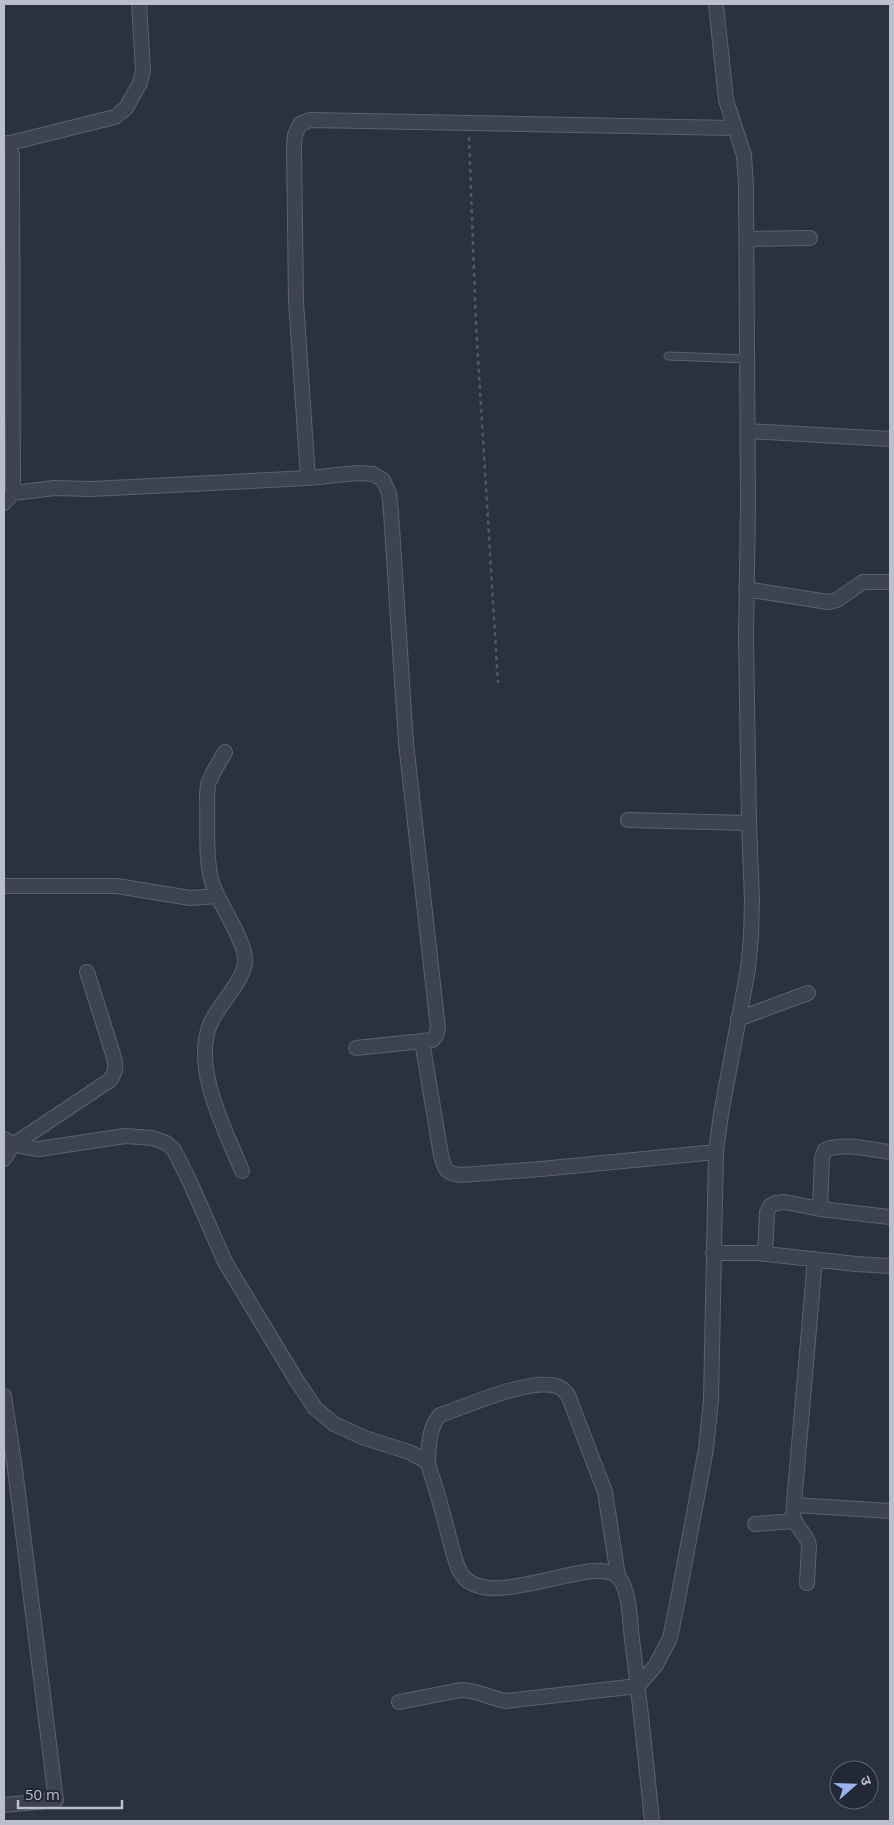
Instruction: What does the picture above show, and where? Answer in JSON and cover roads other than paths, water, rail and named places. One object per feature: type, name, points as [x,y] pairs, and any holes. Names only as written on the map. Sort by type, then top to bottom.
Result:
[{"type":"street","points":[[139,4],[143,70],[140,83],[121,114],[5,144],[12,154],[8,498],[54,488],[90,489],[308,478],[358,473],[373,474],[383,480],[389,493],[406,743],[438,1028],[436,1036],[432,1040],[356,1048]]},
{"type":"street","points":[[399,1702],[461,1690],[470,1690],[494,1699],[506,1701],[638,1686],[656,1665],[670,1638],[706,1450],[712,1400],[716,1152],[721,1114],[748,969],[752,900],[749,823],[746,589],[748,431],[746,186],[744,155],[726,100],[716,4]]},
{"type":"street","points":[[308,478],[296,301],[294,146],[300,124],[310,120],[734,128]]},
{"type":"street","points":[[746,239],[810,238]]},
{"type":"street","points":[[748,431],[890,439]]},
{"type":"street","points":[[746,589],[828,602],[837,600],[863,582],[890,582]]},
{"type":"street","points":[[225,752],[212,773],[208,784],[210,874],[217,896],[228,914],[243,950],[245,962],[241,973],[211,1021],[205,1051],[207,1075],[212,1095],[242,1171]]},
{"type":"street","points":[[628,820],[749,823]]},
{"type":"street","points":[[4,886],[117,886],[190,898],[217,896]]},
{"type":"street","points":[[4,1159],[8,1142],[110,1080],[115,1074],[114,1054],[87,972]]},
{"type":"street","points":[[738,1019],[808,993]]},
{"type":"street","points":[[422,1041],[441,1155],[445,1168],[451,1174],[461,1175],[541,1169],[716,1152]]},
{"type":"street","points":[[8,1142],[25,1148],[40,1149],[125,1136],[153,1138],[166,1143],[174,1150],[186,1174],[225,1262],[297,1382],[315,1408],[334,1424],[365,1438],[408,1452],[424,1459],[428,1464]]},
{"type":"street","points":[[820,1209],[822,1158],[825,1150],[832,1147],[846,1147],[890,1152]]},
{"type":"street","points":[[765,1254],[767,1212],[770,1206],[776,1203],[785,1202],[820,1209],[890,1218]]},
{"type":"street","points":[[713,1253],[765,1254],[890,1266]]},
{"type":"street","points":[[807,1583],[810,1546],[808,1540],[794,1521],[815,1260]]},
{"type":"street","points":[[618,1576],[598,1571],[508,1588],[489,1589],[473,1585],[462,1576],[428,1464],[431,1429],[440,1415],[527,1386],[555,1385],[562,1388],[568,1395],[604,1492],[618,1576],[626,1599],[638,1686],[652,1821]]},
{"type":"street","points":[[4,1396],[16,1469],[56,1800],[4,1804]]},
{"type":"street","points":[[795,1505],[890,1511]]},
{"type":"street","points":[[755,1524],[794,1521]]},
{"type":"lane","points":[[668,356],[747,359]]}]
